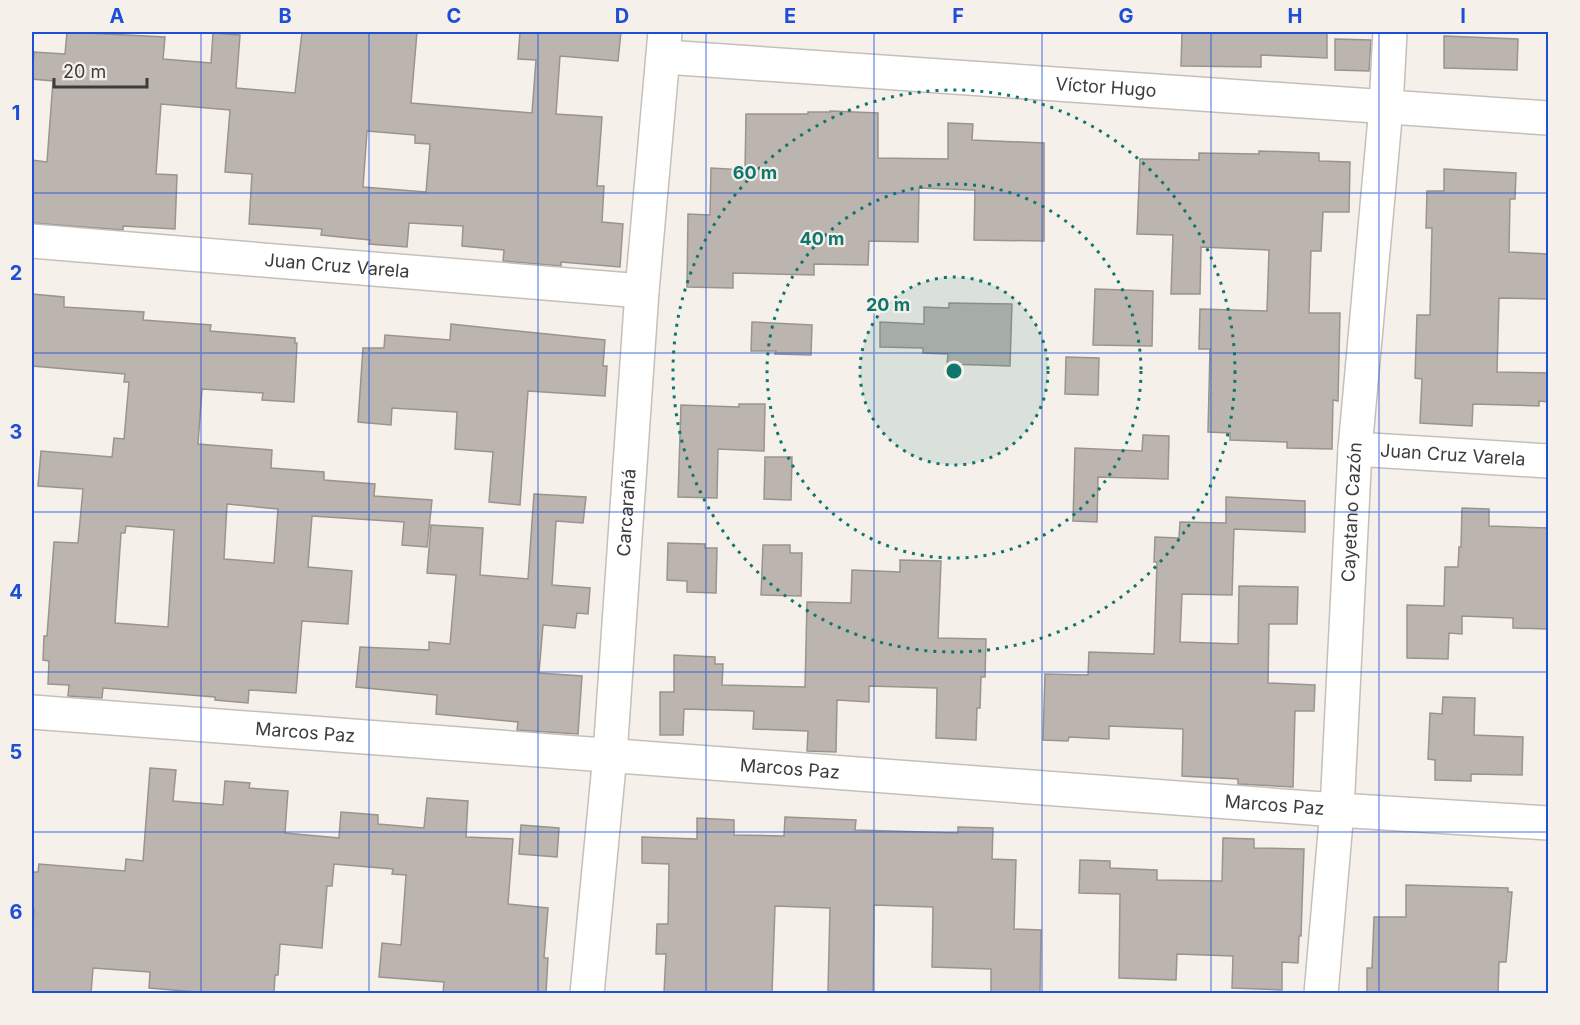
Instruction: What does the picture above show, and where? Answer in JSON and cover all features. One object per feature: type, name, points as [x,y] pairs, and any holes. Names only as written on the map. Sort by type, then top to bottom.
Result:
[{"type":"street","name":"Cayetano Cazón","points":[[1321,993],[1337,810],[1355,449],[1386,107],[1390,32]]},
{"type":"street","name":"Víctor Hugo","points":[[665,44],[1386,107],[1548,118]]},
{"type":"street","name":"Carcarañá","points":[[587,993],[610,755],[642,291],[665,44]]},
{"type":"street","name":"Juan Cruz Varela","points":[[32,241],[642,291]]},
{"type":"street","name":"Juan Cruz Varela","points":[[1355,449],[1548,461]]},
{"type":"street","name":"Marcos Paz","points":[[32,712],[1337,810],[1548,823]]},
{"type":"building","points":[[67,32],[165,37],[163,59],[211,63],[213,33],[240,35],[236,88],[295,93],[302,32],[417,32],[411,103],[532,113],[536,60],[518,59],[520,32],[621,32],[618,61],[560,56],[556,114],[602,117],[597,186],[604,186],[602,222],[623,224],[620,267],[561,262],[561,266],[503,261],[504,250],[462,246],[463,226],[409,223],[407,247],[369,244],[370,240],[321,235],[322,229],[249,224],[252,174],[225,172],[230,110],[161,104],[156,174],[177,175],[175,229],[123,226],[123,230],[32,223],[32,160],[47,162],[53,81],[32,79],[34,52],[65,54]],"holes":[[[367,131],[415,135],[415,143],[430,144],[426,192],[363,187]]]},
{"type":"building","points":[[1182,32],[1327,32],[1327,58],[1261,55],[1261,67],[1181,66]]},
{"type":"building","points":[[1444,36],[1518,39],[1517,70],[1444,68]]},
{"type":"building","points":[[1335,39],[1371,40],[1369,71],[1335,70]]},
{"type":"building","points":[[808,112],[878,113],[878,158],[948,159],[948,123],[973,124],[972,140],[1044,143],[1044,241],[974,240],[975,190],[919,188],[918,242],[869,241],[868,265],[814,264],[814,275],[733,273],[733,288],[687,287],[688,214],[710,215],[711,168],[745,170],[746,114],[808,114]]},
{"type":"building","points":[[1259,151],[1319,153],[1319,161],[1350,162],[1349,212],[1323,212],[1321,251],[1311,251],[1309,313],[1340,313],[1338,401],[1333,400],[1332,449],[1287,448],[1287,442],[1230,440],[1230,433],[1208,432],[1210,349],[1199,349],[1200,309],[1267,311],[1269,250],[1201,247],[1200,294],[1171,294],[1173,235],[1137,234],[1140,159],[1199,160],[1199,153],[1259,154]]},
{"type":"building","points":[[1444,169],[1516,173],[1515,199],[1510,199],[1509,252],[1548,254],[1548,299],[1499,298],[1497,372],[1548,373],[1548,402],[1539,401],[1539,406],[1473,404],[1472,426],[1420,423],[1422,379],[1415,378],[1417,315],[1430,315],[1432,228],[1426,228],[1427,191],[1444,191]]},
{"type":"building","points":[[1095,289],[1153,291],[1152,346],[1093,345]]},
{"type":"building","points":[[32,294],[64,297],[64,307],[144,312],[143,320],[211,325],[210,331],[295,338],[295,343],[297,343],[294,402],[262,400],[263,393],[202,389],[198,444],[272,450],[271,468],[324,472],[324,480],[375,484],[374,496],[432,500],[427,547],[402,545],[404,522],[312,516],[308,567],[352,571],[348,624],[302,621],[296,693],[249,690],[248,703],[215,700],[215,697],[103,688],[102,698],[68,696],[69,685],[48,684],[49,661],[43,660],[44,636],[47,636],[54,542],[78,543],[83,489],[38,486],[41,451],[112,457],[114,438],[124,439],[129,382],[124,382],[125,374],[32,366]],"holes":[[[227,504],[278,509],[274,563],[224,559]],[[126,526],[174,530],[168,627],[115,623],[121,533],[125,533]]]},
{"type":"building","points":[[949,303],[1012,304],[1010,366],[947,364],[948,354],[923,353],[923,348],[880,347],[880,322],[924,324],[924,307],[949,308]]},
{"type":"building","points":[[752,322],[812,325],[811,355],[751,351]]},
{"type":"building","points":[[451,324],[605,340],[603,366],[607,366],[605,396],[528,391],[520,505],[489,502],[493,452],[455,449],[457,412],[392,408],[391,425],[358,422],[363,348],[384,348],[385,335],[450,340]]},
{"type":"building","points":[[1066,357],[1099,358],[1098,395],[1065,394]]},
{"type":"building","points":[[739,404],[765,404],[764,451],[718,449],[717,498],[678,497],[681,405],[739,407]]},
{"type":"building","points":[[1143,435],[1169,436],[1168,479],[1098,477],[1097,522],[1073,521],[1075,448],[1142,451]]},
{"type":"building","points":[[765,457],[792,457],[791,500],[764,499]]},
{"type":"building","points":[[534,494],[586,497],[583,523],[556,521],[552,585],[590,588],[588,614],[577,613],[575,628],[543,625],[539,673],[582,676],[578,734],[517,730],[518,722],[436,714],[437,695],[356,687],[360,647],[429,650],[429,642],[450,644],[456,575],[427,573],[431,525],[483,528],[480,575],[528,579]]},
{"type":"building","points":[[1226,497],[1305,501],[1305,532],[1234,529],[1232,595],[1182,594],[1180,642],[1238,644],[1239,586],[1298,587],[1297,624],[1269,624],[1268,683],[1315,685],[1314,711],[1295,711],[1293,787],[1238,784],[1238,779],[1182,776],[1183,729],[1109,726],[1109,739],[1069,737],[1068,741],[1043,740],[1045,674],[1088,675],[1089,652],[1154,654],[1157,562],[1154,562],[1155,537],[1179,538],[1180,522],[1226,523]]},
{"type":"building","points":[[1462,508],[1489,509],[1489,526],[1548,528],[1547,629],[1513,628],[1513,618],[1462,616],[1462,634],[1449,633],[1448,659],[1407,658],[1407,605],[1444,606],[1445,567],[1458,567]]},
{"type":"building","points":[[668,543],[705,544],[705,548],[717,548],[716,593],[687,592],[687,581],[667,580]]},
{"type":"building","points":[[763,545],[790,545],[790,553],[802,553],[801,596],[761,595]]},
{"type":"building","points":[[900,560],[941,561],[938,638],[986,639],[985,677],[981,677],[976,740],[936,738],[937,688],[869,686],[869,702],[837,700],[836,752],[807,751],[808,731],[753,729],[754,711],[684,709],[683,735],[660,735],[660,692],[674,692],[674,655],[715,657],[715,664],[723,664],[722,685],[805,687],[807,602],[851,603],[852,570],[900,572]]},
{"type":"building","points":[[1443,697],[1475,698],[1474,735],[1523,737],[1522,775],[1471,774],[1471,781],[1435,780],[1435,760],[1428,759],[1430,713],[1442,714]]},
{"type":"building","points":[[150,768],[176,770],[173,801],[223,805],[225,781],[250,783],[249,788],[288,791],[285,833],[339,838],[341,812],[378,815],[378,824],[424,828],[427,798],[468,801],[466,837],[513,839],[508,904],[548,908],[544,958],[548,958],[546,993],[443,993],[444,982],[379,977],[382,943],[401,945],[406,875],[392,874],[393,869],[334,864],[332,886],[327,886],[322,948],[280,944],[274,993],[209,993],[149,988],[150,972],[93,968],[91,993],[32,993],[34,910],[32,910],[32,872],[38,872],[39,864],[125,871],[126,859],[143,861]]},
{"type":"building","points":[[785,817],[856,820],[855,830],[958,833],[958,827],[993,828],[992,859],[1016,860],[1014,929],[1041,930],[1040,993],[991,993],[991,969],[932,967],[933,907],[874,905],[873,993],[828,991],[830,908],[775,906],[772,993],[664,993],[666,954],[656,954],[657,924],[668,924],[669,864],[642,863],[642,837],[697,839],[697,818],[734,820],[734,835],[784,836]]},
{"type":"building","points":[[521,825],[559,828],[557,857],[519,854]]},
{"type":"building","points":[[1223,838],[1254,839],[1254,848],[1304,849],[1298,963],[1282,962],[1282,990],[1232,988],[1233,956],[1177,954],[1176,980],[1119,978],[1120,894],[1079,893],[1080,860],[1110,861],[1110,868],[1157,870],[1157,880],[1222,881]]},
{"type":"building","points":[[1406,885],[1508,888],[1508,892],[1512,892],[1506,962],[1499,962],[1498,993],[1367,993],[1367,968],[1372,968],[1374,917],[1406,917]]}]
